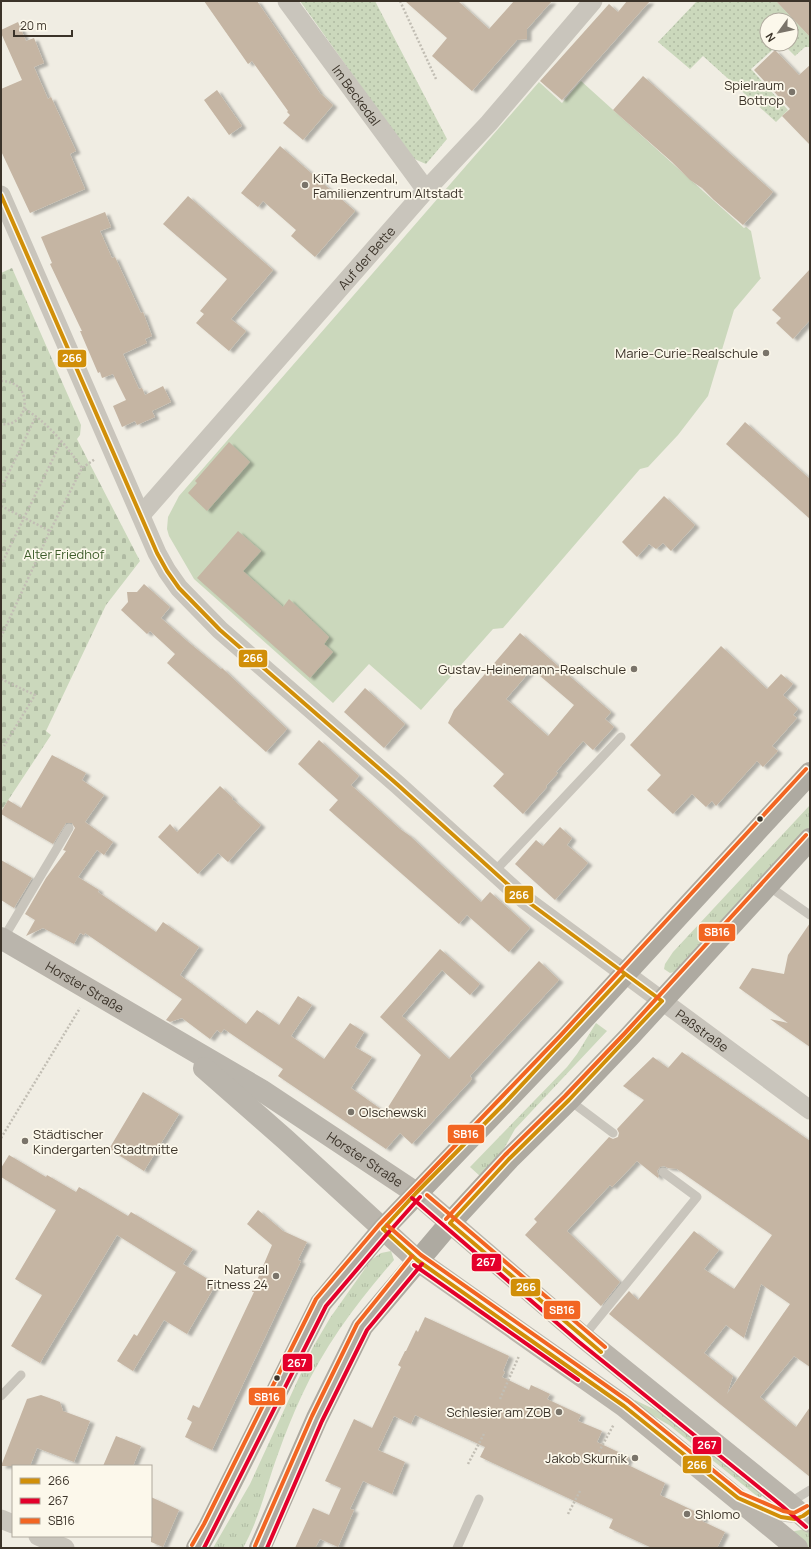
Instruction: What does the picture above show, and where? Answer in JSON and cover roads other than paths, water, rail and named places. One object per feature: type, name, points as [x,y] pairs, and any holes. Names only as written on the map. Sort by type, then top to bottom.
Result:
[{"type":"main road","points":[[197,1548],[321,1303],[383,1229],[416,1193],[504,1104],[810,773]]},
{"type":"main road","points":[[260,1548],[317,1418],[362,1327],[450,1223],[509,1159],[569,1100],[662,1001],[810,838]]},
{"type":"main road","name":"Horster Straße","points":[[2,939],[261,1090],[416,1193],[583,1337],[803,1513]]},
{"type":"main road","name":"Horster Straße","points":[[168,1035],[418,1260],[624,1406],[738,1498],[797,1548]]},
{"type":"street","name":"Im Beckedal","points":[[287,1],[426,190]]},
{"type":"street","name":"Auf der Bette","points":[[141,515],[426,190],[489,123],[593,1]]},
{"type":"street","name":"Paßstraße","points":[[1,195],[157,553],[179,588],[220,630],[392,780],[524,899],[810,1110]]},
{"type":"street","points":[[1,1519],[12,1524]]},
{"type":"street","points":[[40,1537],[65,1548]]},
{"type":"lane","points":[[494,872],[621,737]]},
{"type":"lane","points":[[2,939],[69,828]]},
{"type":"lane","points":[[767,885],[810,915]]},
{"type":"lane","points":[[569,1100],[613,1133]]},
{"type":"lane","points":[[583,1337],[697,1197],[662,1172]]},
{"type":"lane","points":[[1,1396],[21,1375]]},
{"type":"lane","points":[[738,1498],[781,1517],[795,1519],[803,1513],[810,1490]]},
{"type":"lane","points":[[457,1548],[478,1499]]},
{"type":"place","name":"Spielraum Bottrop","points":[[792,92]]},
{"type":"place","name":"KiTa Beckedal, Familienzentrum Altstadt","points":[[305,185]]},
{"type":"place","name":"Marie-Curie-Realschule","points":[[766,353]]},
{"type":"place","name":"Gustav-Heinemann-Realschule","points":[[634,669]]},
{"type":"place","name":"Olschewski","points":[[351,1112]]},
{"type":"place","name":"Städtischer Kindergarten Stadtmitte","points":[[25,1141]]},
{"type":"place","name":"Natural Fitness 24","points":[[276,1276]]},
{"type":"place","name":"Schlesier am ZOB","points":[[559,1412]]},
{"type":"place","name":"Jakob Skurnik","points":[[635,1458]]},
{"type":"place","name":"Shlomo","points":[[687,1514]]},
{"type":"park label","name":"Alter Friedhof","points":[[64,554]]}]
